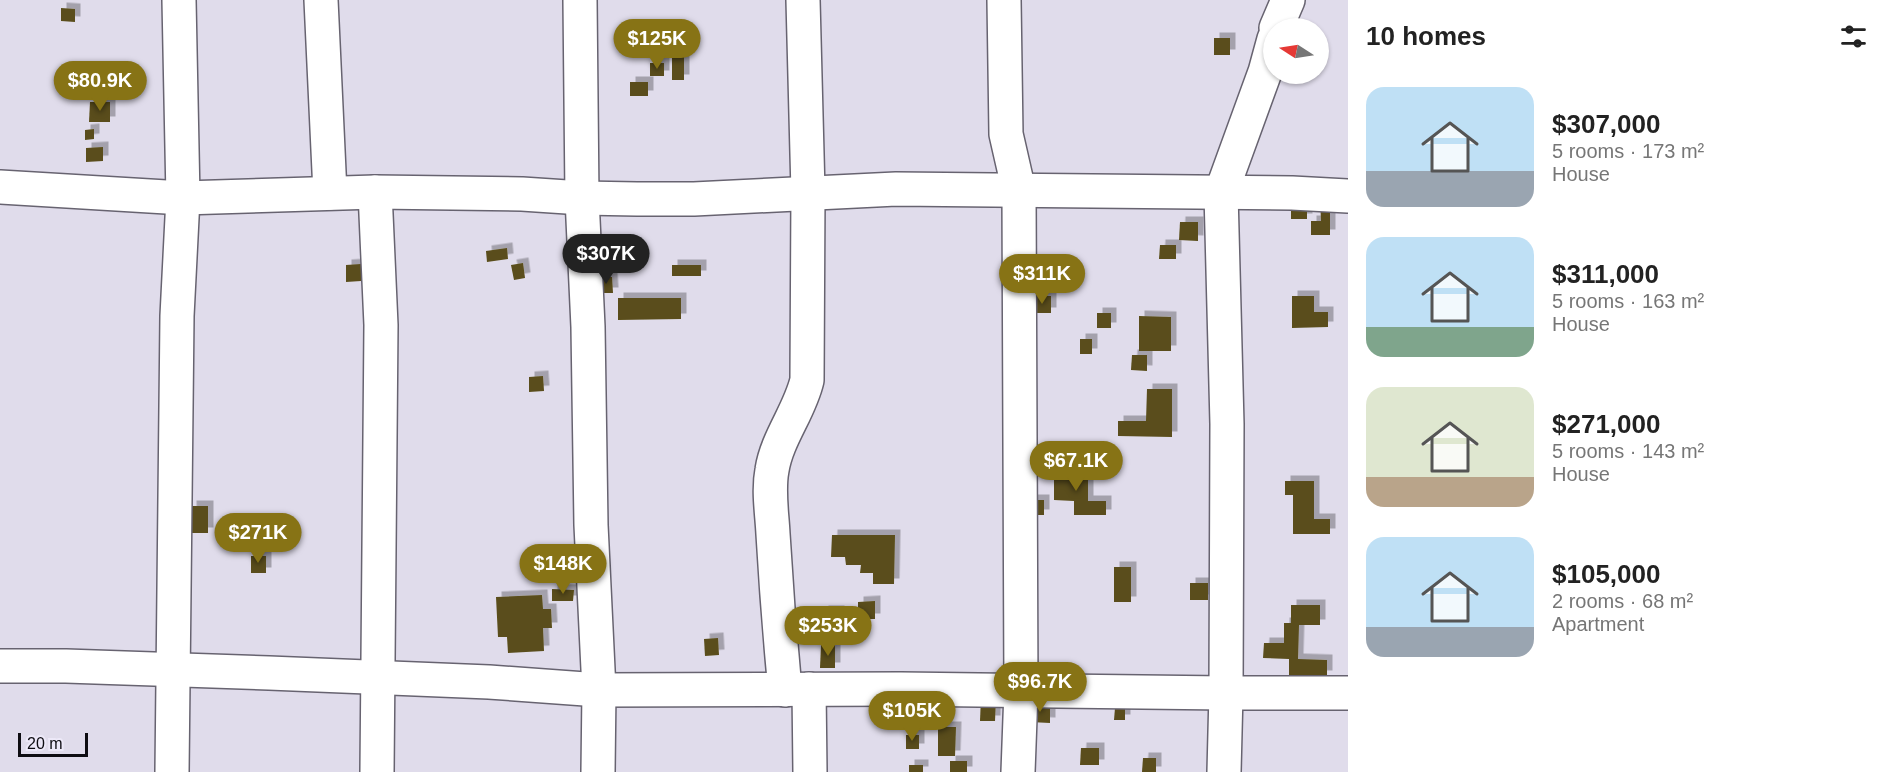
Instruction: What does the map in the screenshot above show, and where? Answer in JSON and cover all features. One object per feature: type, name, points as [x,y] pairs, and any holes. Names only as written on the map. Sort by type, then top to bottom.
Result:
[{"type":"street","points":[[172,772],[177,316],[183,198],[178,0]]},
{"type":"street","points":[[321,0],[330,193]]},
{"type":"street","points":[[580,0],[582,198],[588,327],[591,525],[599,690],[598,772]]},
{"type":"street","points":[[803,0],[808,192],[807,380],[804,393],[776,454],[771,484],[774,556],[810,772]]},
{"type":"street","points":[[1004,0],[1006,134],[1019,191],[1021,691],[1018,772]]},
{"type":"street","points":[[1280,18],[1288,0]]},
{"type":"street","points":[[1224,772],[1227,424],[1221,193],[1263,78]]},
{"type":"street","points":[[0,187],[183,198],[375,192],[694,199],[896,189],[1292,193],[1348,196]]},
{"type":"street","points":[[375,192],[381,325],[377,772]]},
{"type":"street","points":[[0,666],[66,666],[489,682],[599,690],[1348,693]]},
{"type":"building","points":[[61,8],[75,9],[75,22],[61,21]]},
{"type":"building","points":[[622,26],[636,26],[636,40],[622,40]]},
{"type":"building","points":[[1214,38],[1230,38],[1230,55],[1214,55]]},
{"type":"building","points":[[672,53],[684,53],[684,80],[672,80]]},
{"type":"building","points":[[650,63],[664,63],[664,76],[650,76]]},
{"type":"building","points":[[630,82],[648,82],[648,96],[630,96]]},
{"type":"building","points":[[90,102],[110,102],[110,122],[89,122]]},
{"type":"building","points":[[94,129],[94,139],[85,140],[85,130]]},
{"type":"building","points":[[103,147],[103,161],[86,162],[86,148]]},
{"type":"building","points":[[1320,198],[1330,198],[1330,235],[1311,235],[1311,221],[1321,221]]},
{"type":"building","points":[[1307,201],[1307,219],[1291,219],[1291,202]]},
{"type":"building","points":[[1180,222],[1198,222],[1198,241],[1179,240]]},
{"type":"building","points":[[1160,245],[1176,245],[1176,259],[1159,259]]},
{"type":"building","points":[[507,248],[508,259],[487,262],[486,251]]},
{"type":"building","points":[[523,263],[525,278],[514,280],[511,265]]},
{"type":"building","points":[[361,264],[361,281],[346,282],[346,265]]},
{"type":"building","points":[[672,265],[701,265],[701,276],[672,276]]},
{"type":"building","points":[[1034,269],[1054,269],[1054,284],[1034,284]]},
{"type":"building","points":[[600,277],[612,277],[613,293],[600,293]]},
{"type":"building","points":[[1034,296],[1051,296],[1051,313],[1033,313]]},
{"type":"building","points":[[1292,296],[1314,296],[1314,312],[1328,312],[1328,327],[1292,328]]},
{"type":"building","points":[[618,298],[681,298],[681,319],[618,320]]},
{"type":"building","points":[[1097,313],[1111,313],[1111,328],[1097,328]]},
{"type":"building","points":[[1139,316],[1171,317],[1171,351],[1139,351]]},
{"type":"building","points":[[1080,339],[1092,339],[1092,354],[1080,354]]},
{"type":"building","points":[[1132,355],[1147,355],[1147,371],[1131,370]]},
{"type":"building","points":[[543,376],[544,391],[529,392],[529,377]]},
{"type":"building","points":[[1147,389],[1172,389],[1172,437],[1118,436],[1118,421],[1146,421]]},
{"type":"building","points":[[1054,466],[1073,467],[1073,475],[1088,475],[1088,501],[1106,501],[1106,515],[1074,515],[1074,501],[1054,500]]},
{"type":"building","points":[[1285,481],[1314,481],[1314,519],[1330,519],[1330,534],[1293,534],[1293,495],[1285,495]]},
{"type":"building","points":[[1030,500],[1044,500],[1044,515],[1030,515]]},
{"type":"building","points":[[191,506],[208,506],[208,533],[192,533]]},
{"type":"building","points":[[234,534],[250,534],[250,551],[234,552]]},
{"type":"building","points":[[832,535],[895,535],[894,584],[873,584],[873,573],[860,573],[861,565],[846,565],[845,557],[831,557]]},
{"type":"building","points":[[251,556],[266,556],[266,573],[251,573]]},
{"type":"building","points":[[1114,567],[1131,567],[1131,602],[1114,602]]},
{"type":"building","points":[[1190,583],[1208,583],[1208,600],[1190,600]]},
{"type":"building","points":[[552,589],[574,590],[573,601],[552,601]]},
{"type":"building","points":[[542,595],[543,609],[551,609],[552,628],[543,628],[544,651],[508,653],[507,637],[498,637],[496,597]]},
{"type":"building","points":[[875,601],[875,619],[858,619],[858,602]]},
{"type":"building","points":[[1291,605],[1320,605],[1320,625],[1299,625],[1298,659],[1327,660],[1327,676],[1289,675],[1289,659],[1263,658],[1264,643],[1284,643],[1284,623],[1291,623]]},
{"type":"building","points":[[823,611],[839,611],[839,626],[824,626]]},
{"type":"building","points":[[843,623],[859,624],[859,643],[843,643]]},
{"type":"building","points":[[718,638],[719,655],[705,656],[704,639]]},
{"type":"building","points":[[821,645],[835,645],[835,668],[820,668]]},
{"type":"building","points":[[981,697],[996,697],[995,721],[980,721]]},
{"type":"building","points":[[1030,704],[1050,704],[1050,723],[1030,722]]},
{"type":"building","points":[[922,705],[939,706],[939,723],[922,723]]},
{"type":"building","points":[[1115,708],[1125,708],[1125,720],[1114,720]]},
{"type":"building","points":[[938,727],[956,727],[955,756],[938,756]]},
{"type":"building","points":[[906,735],[919,735],[919,749],[906,749]]},
{"type":"building","points":[[1081,748],[1099,748],[1099,765],[1080,765]]},
{"type":"building","points":[[1143,758],[1156,758],[1156,772],[1142,772]]},
{"type":"building","points":[[950,761],[967,761],[967,772],[950,772]]},
{"type":"building","points":[[909,765],[923,765],[923,772],[909,772]]}]
